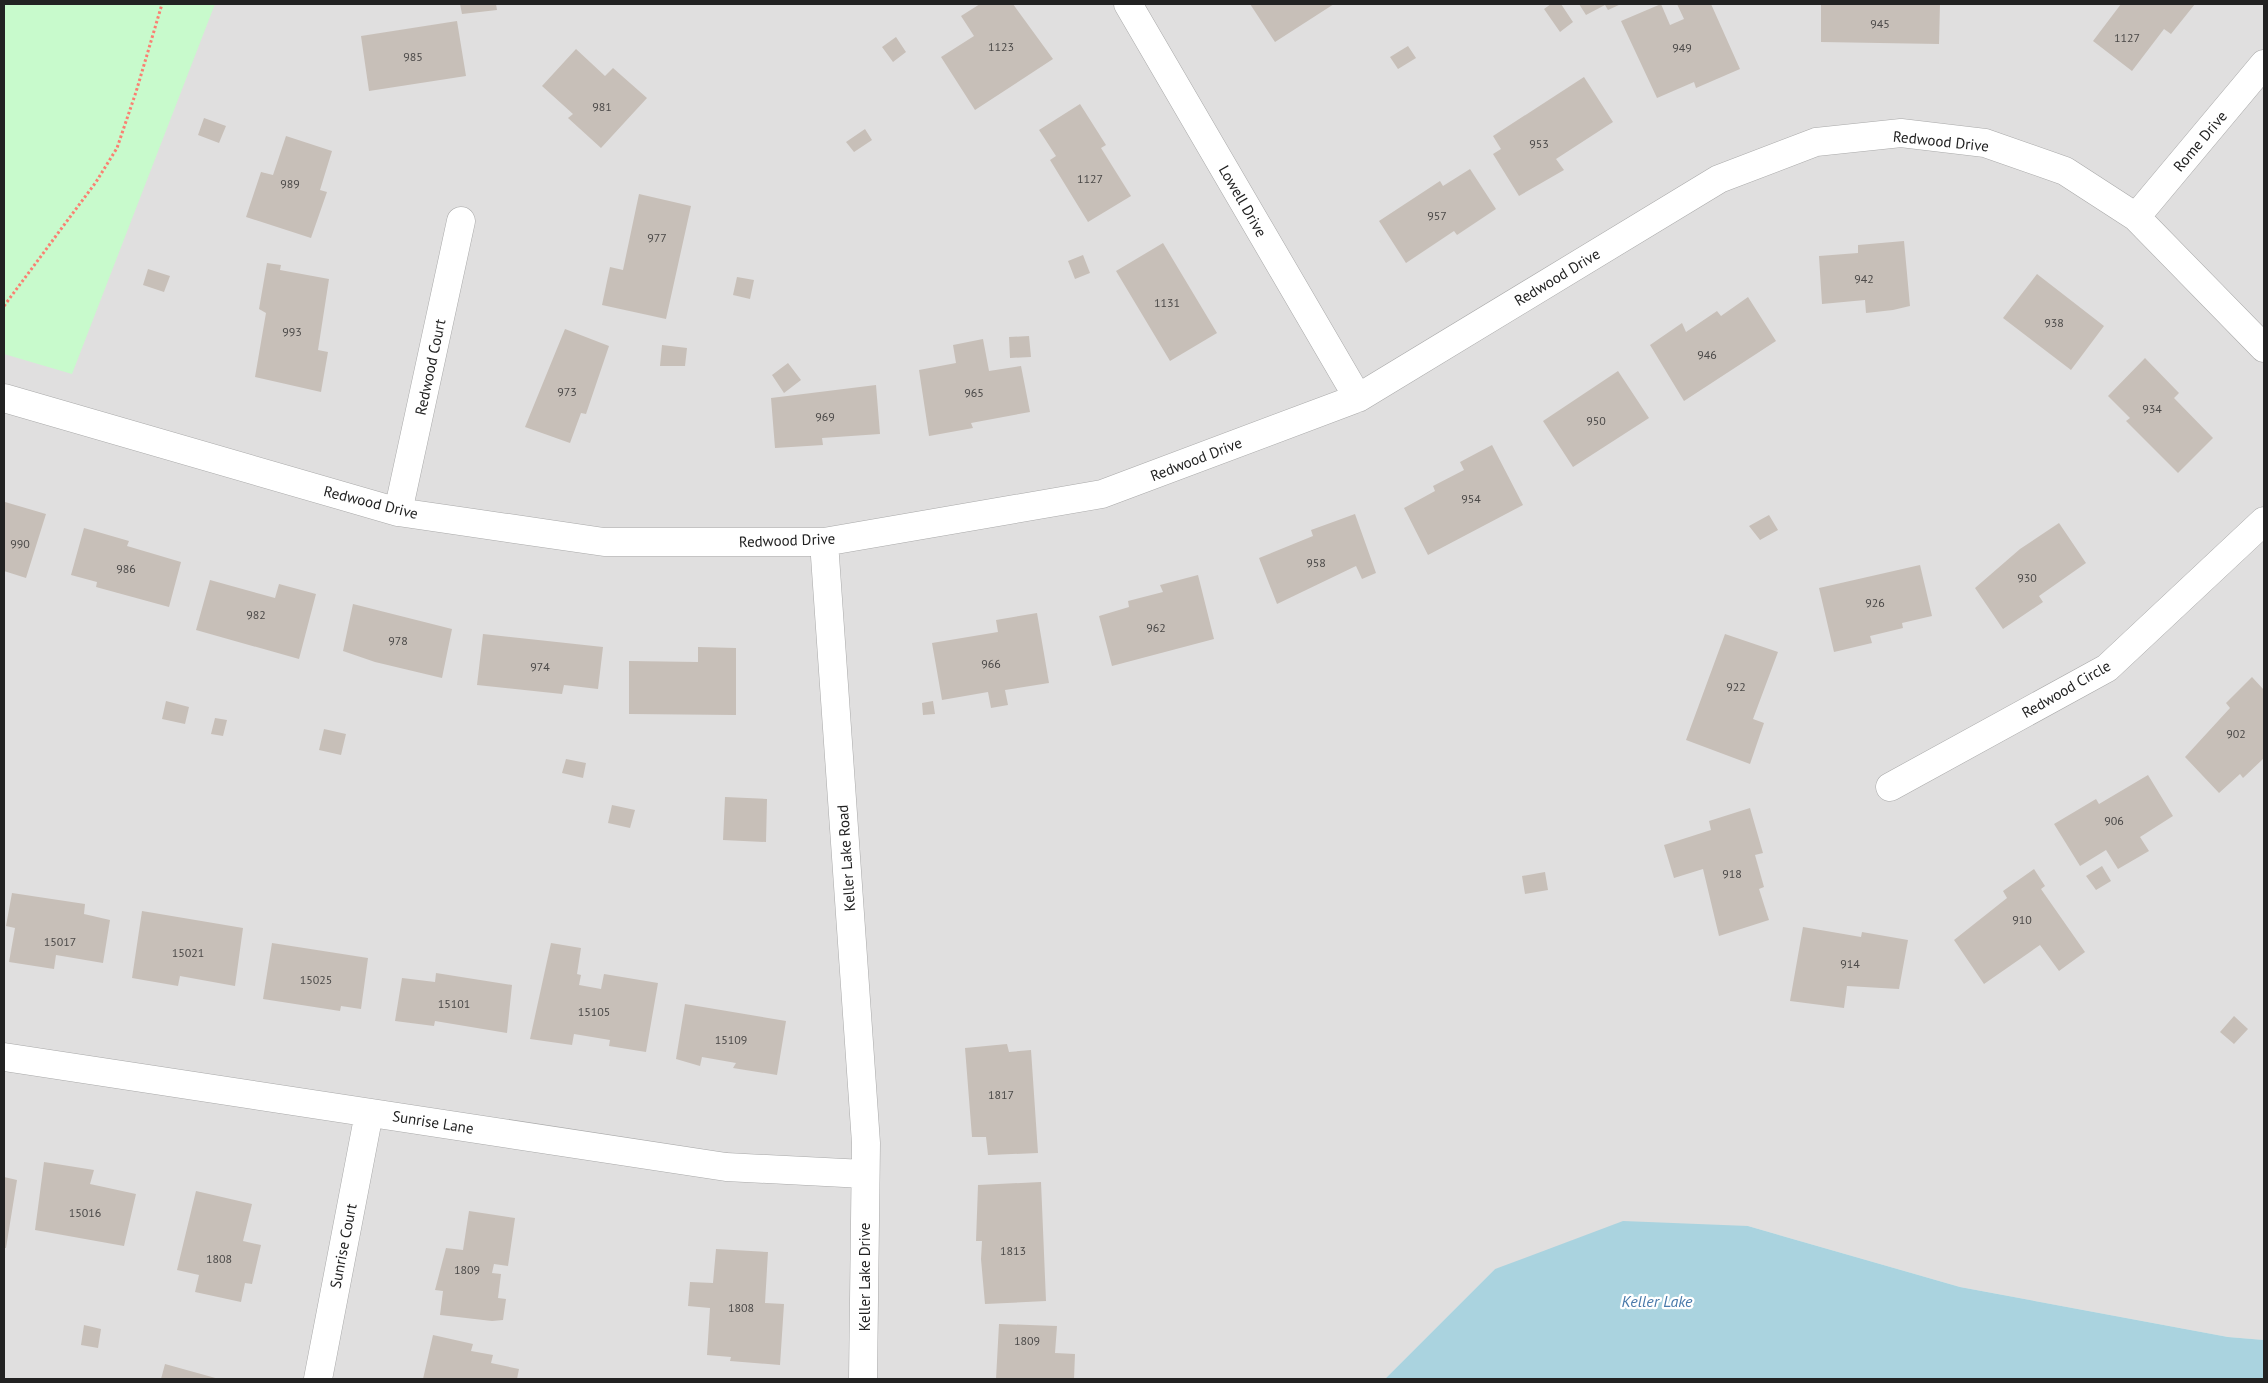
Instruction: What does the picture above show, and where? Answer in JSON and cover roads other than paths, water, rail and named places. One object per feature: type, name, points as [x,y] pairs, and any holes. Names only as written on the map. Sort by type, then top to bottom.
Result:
[{"type":"street","name":"Lowell Drive","points":[[1128,4],[1358,398]]},
{"type":"street","name":"Rome Drive","points":[[2136,217],[2264,64]]},
{"type":"street","name":"Redwood Drive","points":[[4,398],[398,512],[604,542],[824,542],[1102,494],[1358,398],[1718,179],[1816,142],[1901,133],[1985,143],[2065,172],[2136,217],[2264,348]]},
{"type":"street","name":"Redwood Court","points":[[398,512],[461,221]]},
{"type":"street","name":"Redwood Circle","points":[[1890,788],[2107,668],[2264,521]]},
{"type":"street","name":"Keller Lake Road","points":[[824,542],[865,1134],[864,1174]]},
{"type":"street","name":"Sunrise Lane","points":[[4,1057],[726,1167],[864,1174]]},
{"type":"street","name":"Sunrise Court","points":[[318,1379],[369,1113]]},
{"type":"street","name":"Keller Lake Drive","points":[[863,1379],[864,1174]]},
{"type":"water","name":"Keller Lake","points":[[1623,1221],[1748,1226],[1960,1287],[2228,1337],[2264,1340],[2264,1379],[1385,1379],[1495,1269]]}]
